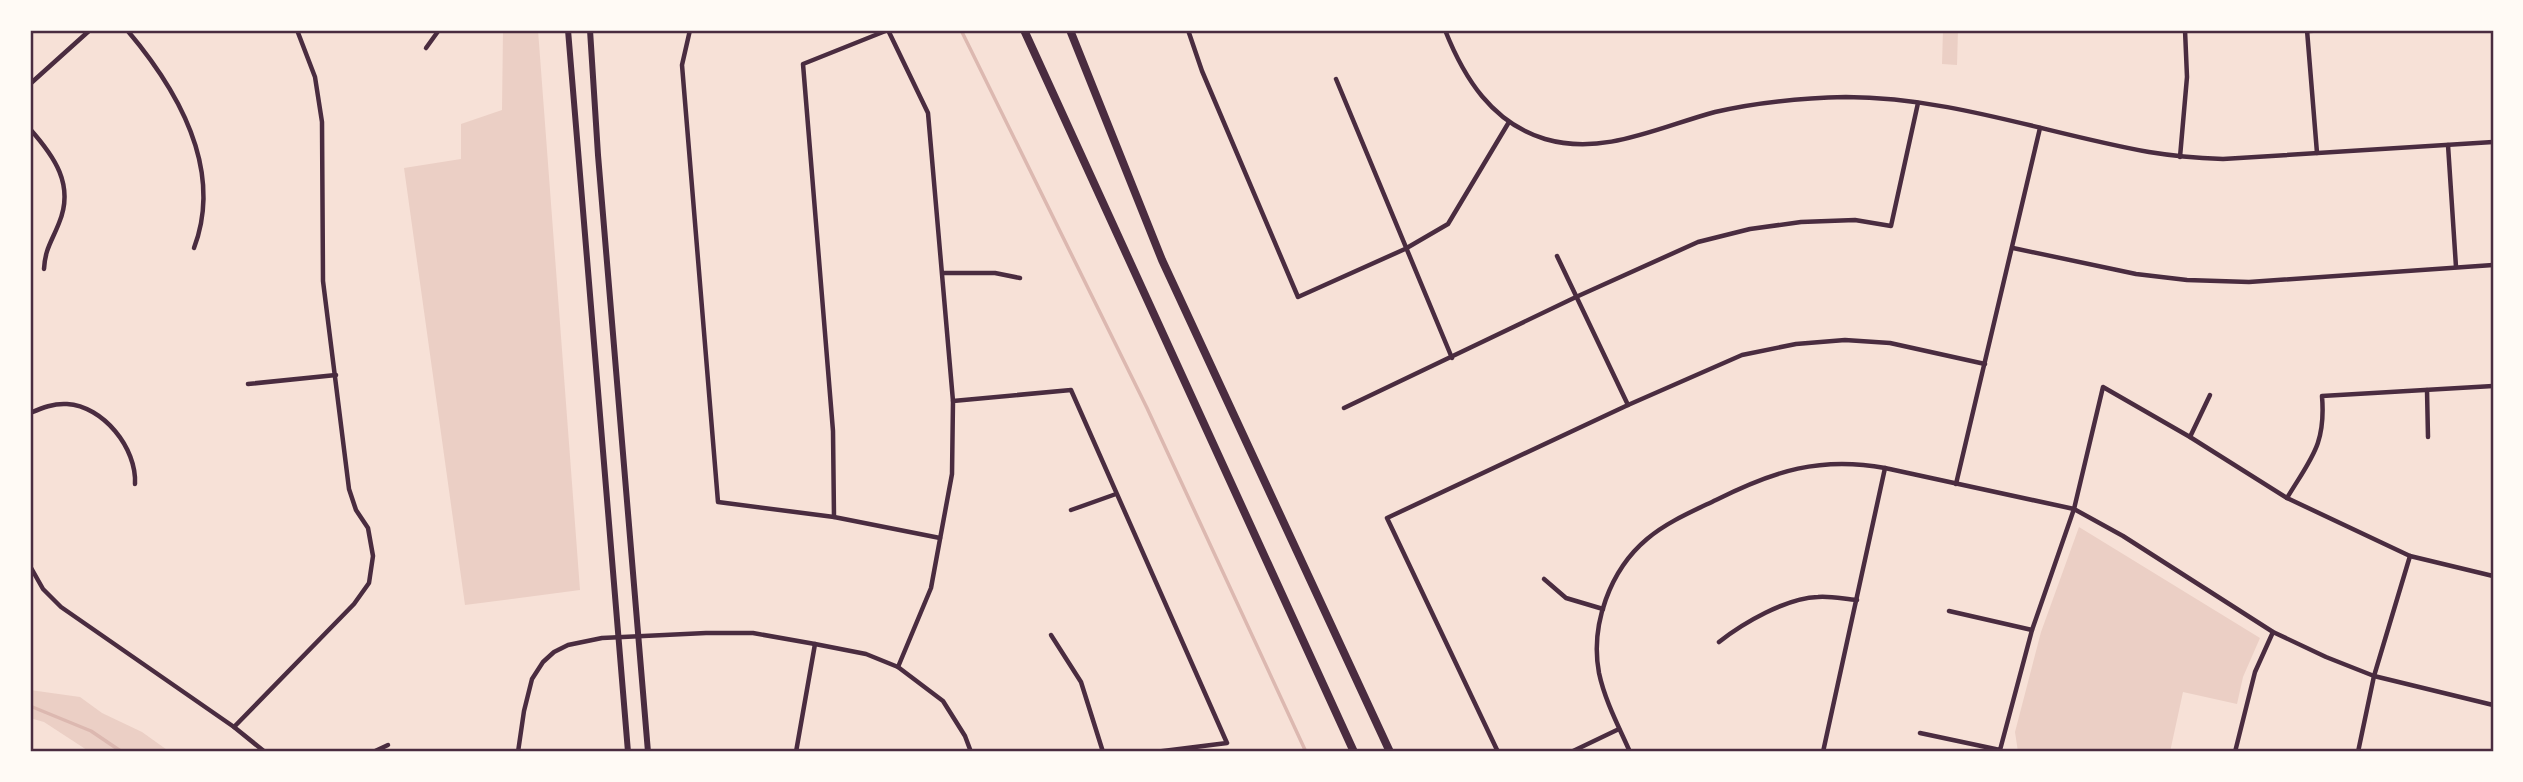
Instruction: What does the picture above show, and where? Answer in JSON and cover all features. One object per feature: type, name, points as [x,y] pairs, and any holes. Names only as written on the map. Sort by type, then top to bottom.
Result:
[{"type":"highway","points":[[1024,30],[1354,752]]},
{"type":"highway","points":[[1070,30],[1079,46],[1162,260],[1390,752]]},
{"type":"highway","points":[[1078,30],[1079,46]]},
{"type":"main road","points":[[568,30],[628,752]]},
{"type":"main road","points":[[590,30],[648,752]]},
{"type":"street","points":[[30,84],[90,30]]},
{"type":"street","points":[[127,30],[168,82],[182,107],[198,154],[203,206],[201,229],[194,248]]},
{"type":"street","points":[[234,727],[354,604],[369,583],[373,556],[368,528],[356,510],[349,489],[323,281],[322,122],[315,77],[297,30]]},
{"type":"street","points":[[426,48],[439,30]]},
{"type":"street","points":[[690,30],[682,65],[718,502],[834,517],[940,538]]},
{"type":"street","points":[[834,517],[832,431],[803,64],[888,30],[928,113],[953,401],[953,474],[930,588],[898,667]]},
{"type":"street","points":[[1188,30],[1202,71],[1298,298],[1405,249],[1448,224],[1509,122]]},
{"type":"street","points":[[1445,30],[1468,80],[1485,102],[1509,122],[1544,139],[1578,144],[1611,143],[1715,112],[1752,105],[1795,99],[1848,97],[1954,108],[2123,147],[2180,156],[2223,159],[2493,142]]},
{"type":"street","points":[[2180,156],[2188,77],[2185,30]]},
{"type":"street","points":[[2317,153],[2307,31],[2333,30]]},
{"type":"street","points":[[1336,79],[1452,358]]},
{"type":"street","points":[[1344,408],[1698,242],[1750,229],[1801,222],[1854,220],[1891,226],[1918,103]]},
{"type":"street","points":[[1956,484],[2040,128]]},
{"type":"street","points":[[30,129],[51,152],[63,176],[65,192],[61,220],[45,251],[44,270]]},
{"type":"street","points":[[2448,145],[2456,267]]},
{"type":"street","points":[[2013,248],[2136,274],[2187,280],[2249,282],[2493,265]]},
{"type":"street","points":[[1557,256],[1628,405]]},
{"type":"street","points":[[943,273],[995,273],[1020,278]]},
{"type":"street","points":[[1498,752],[1387,518],[1628,405],[1742,355],[1796,344],[1845,340],[1890,343],[1985,364]]},
{"type":"street","points":[[248,384],[336,375]]},
{"type":"street","points":[[2287,498],[2320,443],[2324,418],[2322,397],[2493,386]]},
{"type":"street","points":[[1920,733],[2000,750],[2032,630],[2074,509],[2103,387],[2190,437],[2287,498],[2410,556],[2493,576]]},
{"type":"street","points":[[953,401],[1071,390],[1227,743],[1155,752]]},
{"type":"street","points":[[2427,390],[2428,437]]},
{"type":"street","points":[[2190,437],[2210,395]]},
{"type":"street","points":[[30,413],[47,406],[65,404],[82,407],[97,415],[119,437],[131,456],[135,484]]},
{"type":"street","points":[[1630,752],[1606,697],[1599,671],[1598,637],[1603,609],[1612,583],[1626,560],[1648,538],[1734,491],[1792,469],[1823,463],[1862,464],[1885,468],[2074,509],[2123,536],[2273,632],[2326,657],[2374,676],[2493,705]]},
{"type":"street","points":[[1823,752],[1885,468]]},
{"type":"street","points":[[1071,510],[1116,494]]},
{"type":"street","points":[[2358,752],[2374,676],[2410,556]]},
{"type":"street","points":[[30,565],[43,589],[61,607],[234,727],[265,752]]},
{"type":"street","points":[[1544,579],[1566,598],[1603,609]]},
{"type":"street","points":[[1719,642],[1741,625],[1795,601],[1818,596],[1857,600]]},
{"type":"street","points":[[1949,611],[2032,630]]},
{"type":"street","points":[[2235,752],[2255,672],[2273,632]]},
{"type":"street","points":[[518,752],[524,710],[532,680],[543,662],[554,652],[568,645],[602,638],[753,633],[866,654],[898,667],[943,701],[965,736],[971,752]]},
{"type":"street","points":[[1051,635],[1082,682],[1103,752]]},
{"type":"street","points":[[796,752],[815,644]]},
{"type":"street","points":[[1571,752],[1619,729]]},
{"type":"street","points":[[373,752],[388,745]]},
{"type":"shaded area","points":[[503,30],[538,30],[580,590],[465,605],[404,168],[461,159],[461,124],[502,110]]},
{"type":"shaded area","points":[[1943,30],[1958,30],[1957,65],[1942,64]]},
{"type":"shaded area","points":[[2079,527],[2260,638],[2243,677],[2237,704],[2183,692],[2170,752],[2018,752],[2015,732],[2041,632]]},
{"type":"shaded area","points":[[30,690],[80,697],[102,713],[142,732],[170,752],[90,752],[44,722],[30,718]]},
{"type":"waterway","points":[[961,30],[1147,408],[1306,752]]},
{"type":"waterway","points":[[30,706],[91,731],[122,752]]}]
